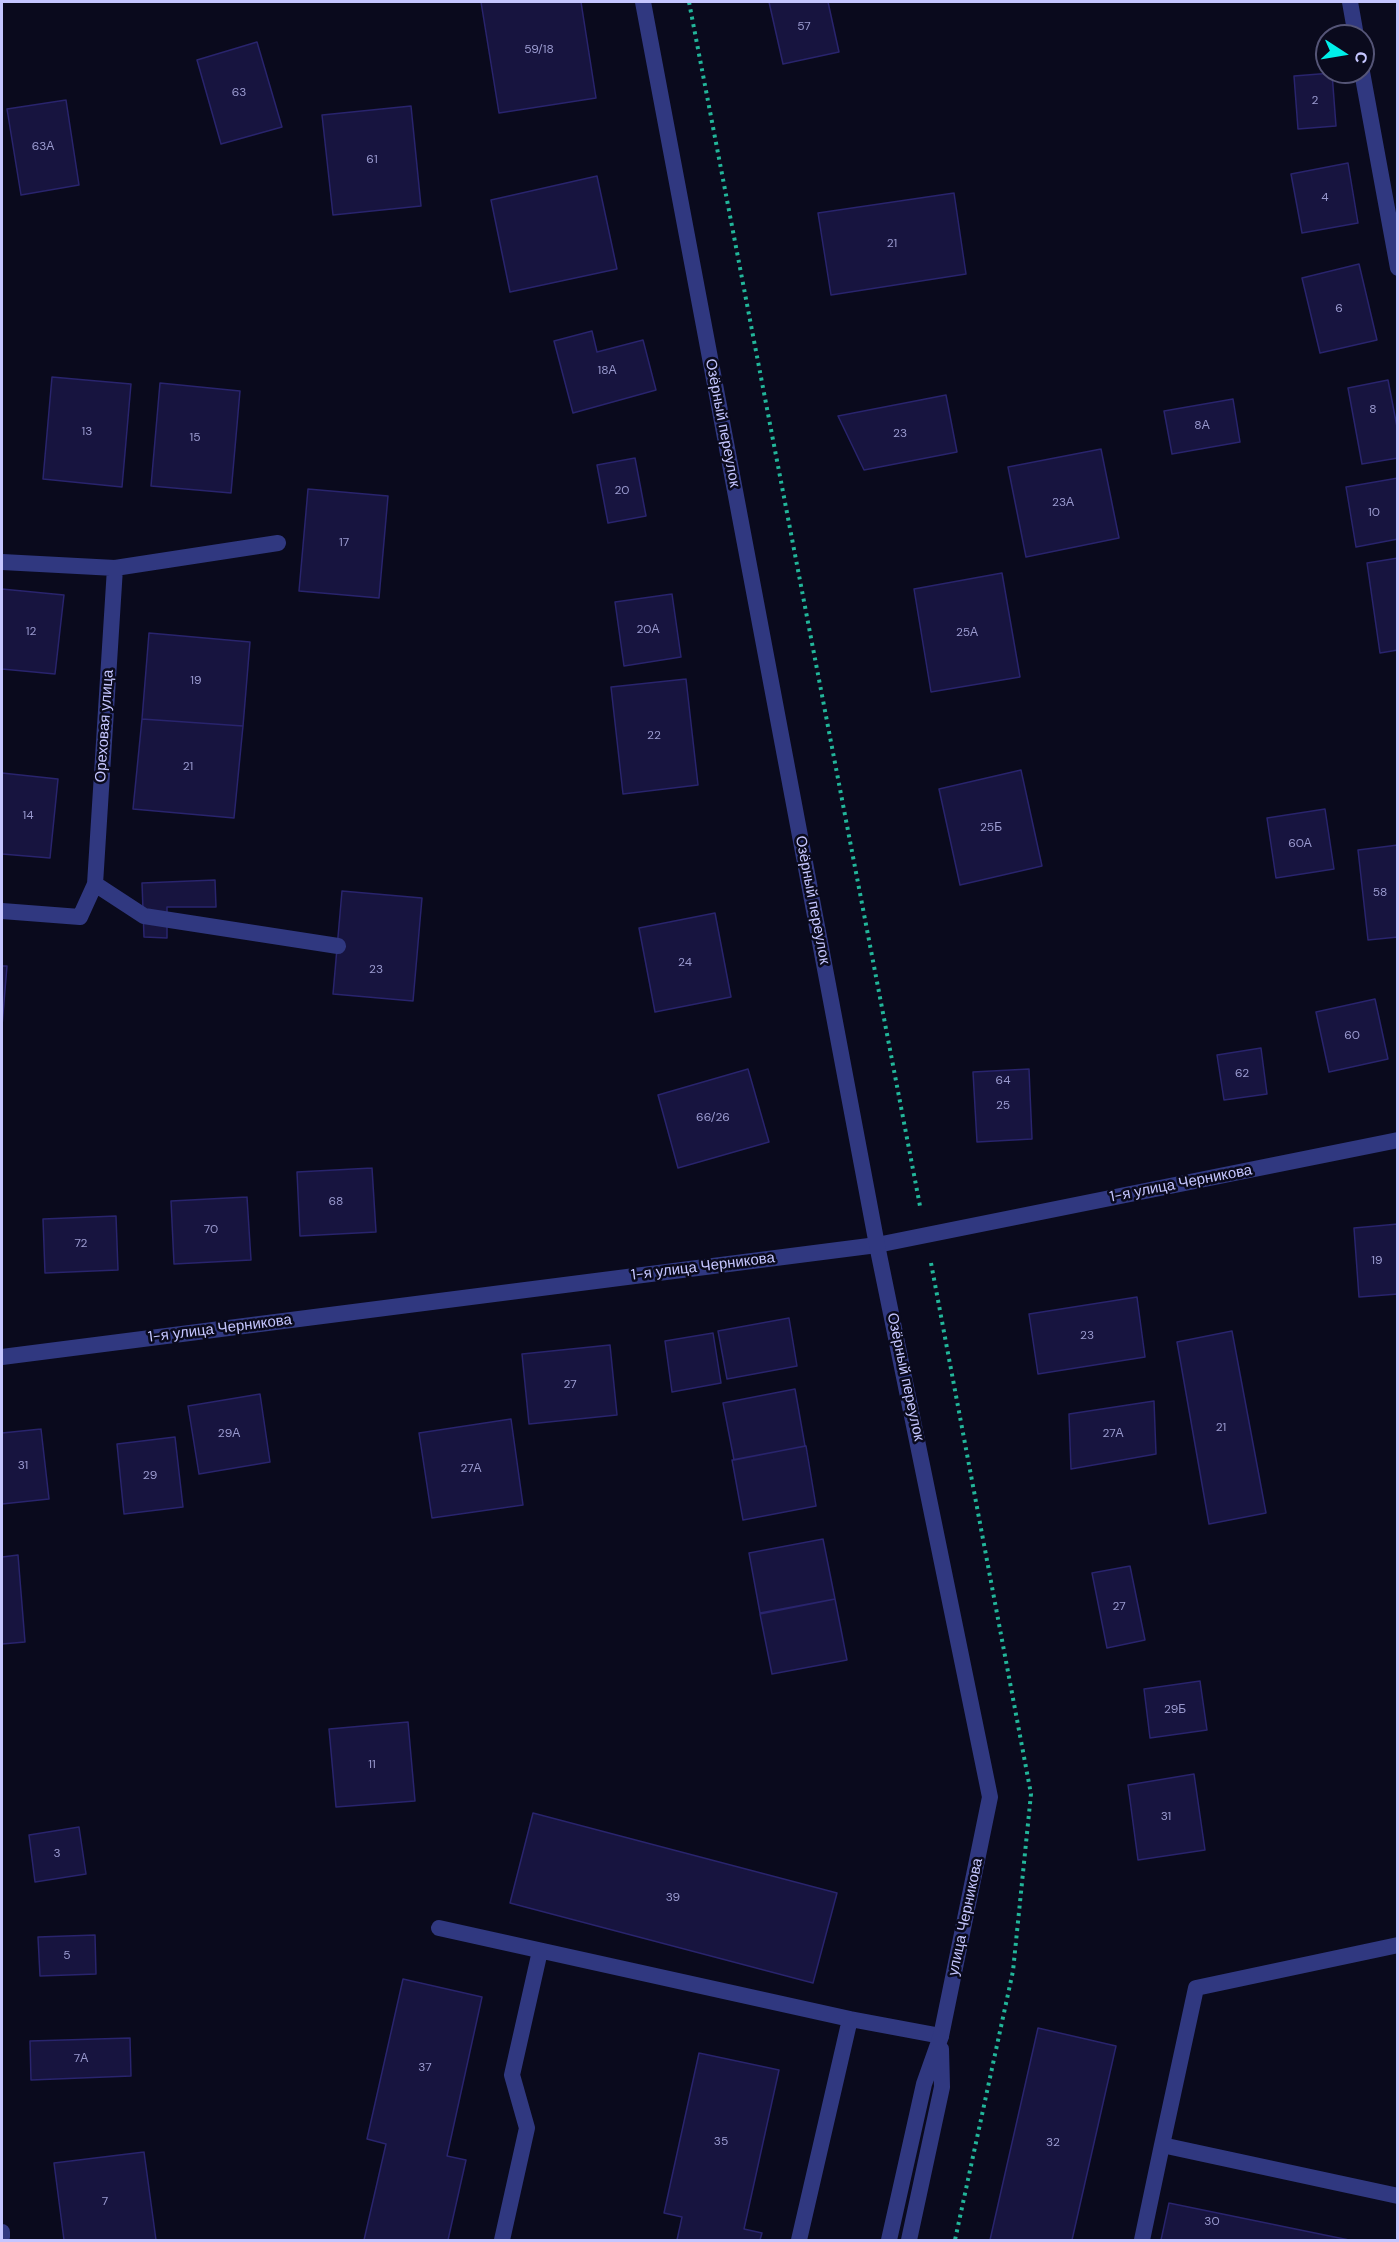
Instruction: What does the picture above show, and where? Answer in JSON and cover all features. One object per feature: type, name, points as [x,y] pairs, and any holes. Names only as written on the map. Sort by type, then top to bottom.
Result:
[{"type":"street","name":"Озёрный переулок","points":[[643,2],[878,1245],[990,1797]]},
{"type":"street","points":[[1350,2],[1354,24]]},
{"type":"street","points":[[1364,84],[1398,268]]},
{"type":"street","points":[[2,562],[115,568],[279,543]]},
{"type":"street","name":"Ореховая улица","points":[[2,911],[80,917],[95,884],[115,568]]},
{"type":"street","points":[[95,884],[144,916],[338,946]]},
{"type":"street","name":"1-я улица Черникова","points":[[2,1357],[878,1245],[1398,1140]]},
{"type":"street","name":"улица Черникова","points":[[889,2241],[924,2084],[941,2036],[990,1797]]},
{"type":"street","points":[[439,1928],[850,2019],[941,2036]]},
{"type":"street","points":[[1142,2241],[1196,1988],[1398,1945]]},
{"type":"street","points":[[502,2241],[527,2128],[512,2075],[540,1951]]},
{"type":"street","points":[[799,2241],[850,2019]]},
{"type":"street","name":"улица Черникова","points":[[909,2241],[942,2087],[941,2036]]},
{"type":"street","points":[[1162,2145],[1398,2196]]},
{"type":"street","points":[[2,2232],[2,2237]]},
{"type":"path","points":[[689,2],[1031,1794],[1013,1971],[956,2241]]},
{"type":"building","points":[[481,2],[581,2],[596,98],[499,113]]},
{"type":"building","points":[[769,2],[828,2],[839,52],[783,64]]},
{"type":"building","points":[[257,42],[282,127],[221,144],[197,60]]},
{"type":"building","points":[[1315,74],[1315,84],[1333,84],[1336,126],[1298,129],[1294,76]]},
{"type":"building","points":[[66,100],[79,185],[21,195],[7,109]]},
{"type":"building","points":[[411,106],[421,206],[333,215],[322,115]]},
{"type":"building","points":[[1348,163],[1358,223],[1302,233],[1291,174]]},
{"type":"building","points":[[597,176],[617,269],[510,292],[491,200]]},
{"type":"building","points":[[954,193],[966,274],[831,295],[818,213]]},
{"type":"building","points":[[1359,264],[1377,340],[1320,353],[1302,278]]},
{"type":"building","points":[[592,331],[597,352],[643,340],[656,390],[573,413],[554,341]]},
{"type":"building","points":[[52,377],[131,384],[122,487],[43,479]]},
{"type":"building","points":[[1388,380],[1398,432],[1398,458],[1362,464],[1348,388]]},
{"type":"building","points":[[160,383],[240,391],[231,493],[151,486]]},
{"type":"building","points":[[946,395],[957,452],[864,470],[838,416]]},
{"type":"building","points":[[1233,399],[1240,442],[1172,454],[1164,411]]},
{"type":"building","points":[[1101,449],[1119,538],[1026,557],[1008,467]]},
{"type":"building","points":[[635,458],[646,516],[608,523],[597,465]]},
{"type":"building","points":[[1398,478],[1398,539],[1356,547],[1346,487]]},
{"type":"building","points":[[308,489],[388,496],[379,598],[299,591]]},
{"type":"building","points":[[1398,558],[1398,650],[1380,653],[1367,563]]},
{"type":"building","points":[[1002,573],[1020,677],[931,692],[914,589]]},
{"type":"building","points":[[2,589],[64,595],[55,674],[2,669]]},
{"type":"building","points":[[672,594],[681,657],[624,666],[615,602]]},
{"type":"building","points":[[149,633],[250,642],[243,726],[142,719]]},
{"type":"building","points":[[686,679],[698,785],[623,794],[611,687]]},
{"type":"building","points":[[142,719],[243,726],[234,818],[133,809]]},
{"type":"building","points":[[1021,770],[1042,866],[960,885],[939,789]]},
{"type":"building","points":[[2,773],[58,779],[50,858],[2,854]]},
{"type":"building","points":[[1325,809],[1334,869],[1276,878],[1267,818]]},
{"type":"building","points":[[1398,845],[1398,937],[1368,940],[1358,850]]},
{"type":"building","points":[[215,880],[216,907],[167,907],[167,938],[144,937],[142,883]]},
{"type":"building","points":[[342,891],[422,898],[413,1001],[333,994]]},
{"type":"building","points":[[715,913],[731,997],[655,1012],[639,928]]},
{"type":"building","points":[[2,966],[7,966],[2,1026]]},
{"type":"building","points":[[1375,999],[1388,1059],[1329,1072],[1316,1012]]},
{"type":"building","points":[[1261,1048],[1267,1094],[1224,1100],[1217,1055]]},
{"type":"building","points":[[748,1069],[769,1142],[678,1168],[658,1095]]},
{"type":"building","points":[[1029,1069],[1032,1139],[977,1142],[973,1072]]},
{"type":"building","points":[[372,1168],[376,1232],[300,1236],[297,1172]]},
{"type":"building","points":[[247,1197],[251,1260],[174,1264],[171,1201]]},
{"type":"building","points":[[116,1216],[118,1270],[45,1273],[43,1219]]},
{"type":"building","points":[[1398,1224],[1398,1294],[1359,1297],[1354,1228]]},
{"type":"building","points":[[1137,1297],[1145,1357],[1038,1374],[1029,1314]]},
{"type":"building","points":[[789,1318],[797,1366],[727,1379],[718,1331]]},
{"type":"building","points":[[1232,1331],[1266,1513],[1209,1524],[1177,1342]]},
{"type":"building","points":[[713,1333],[721,1383],[672,1392],[665,1341]]},
{"type":"building","points":[[610,1345],[617,1415],[529,1424],[522,1354]]},
{"type":"building","points":[[795,1389],[805,1446],[734,1460],[723,1403]]},
{"type":"building","points":[[260,1394],[270,1462],[199,1474],[188,1406]]},
{"type":"building","points":[[1154,1401],[1156,1454],[1071,1469],[1069,1414]]},
{"type":"building","points":[[511,1419],[523,1505],[432,1518],[419,1433]]},
{"type":"building","points":[[41,1429],[49,1499],[2,1504],[2,1433]]},
{"type":"building","points":[[175,1437],[183,1507],[124,1514],[117,1444]]},
{"type":"building","points":[[806,1446],[816,1506],[743,1520],[732,1460]]},
{"type":"building","points":[[823,1539],[835,1599],[760,1613],[749,1553]]},
{"type":"building","points":[[18,1555],[25,1642],[2,1644],[2,1557]]},
{"type":"building","points":[[1130,1566],[1145,1640],[1107,1648],[1092,1573]]},
{"type":"building","points":[[835,1599],[847,1660],[772,1674],[760,1614]]},
{"type":"building","points":[[1200,1681],[1207,1730],[1150,1738],[1144,1689]]},
{"type":"building","points":[[408,1722],[415,1801],[336,1807],[329,1729]]},
{"type":"building","points":[[1194,1774],[1205,1850],[1138,1860],[1128,1785]]},
{"type":"building","points":[[533,1813],[837,1893],[813,1983],[510,1903]]},
{"type":"building","points":[[79,1827],[86,1874],[35,1882],[29,1835]]},
{"type":"building","points":[[95,1935],[96,1974],[40,1976],[38,1937]]},
{"type":"building","points":[[403,1979],[482,1997],[447,2156],[466,2160],[448,2240],[364,2240],[386,2144],[367,2139]]},
{"type":"building","points":[[1038,2028],[1116,2046],[1072,2240],[990,2240]]},
{"type":"building","points":[[130,2038],[131,2076],[31,2080],[30,2041]]},
{"type":"building","points":[[699,2053],[779,2070],[744,2229],[762,2233],[760,2240],[677,2240],[682,2217],[664,2213]]},
{"type":"building","points":[[144,2152],[156,2240],[64,2240],[54,2163]]},
{"type":"building","points":[[1169,2203],[1349,2240],[1161,2240]]}]
